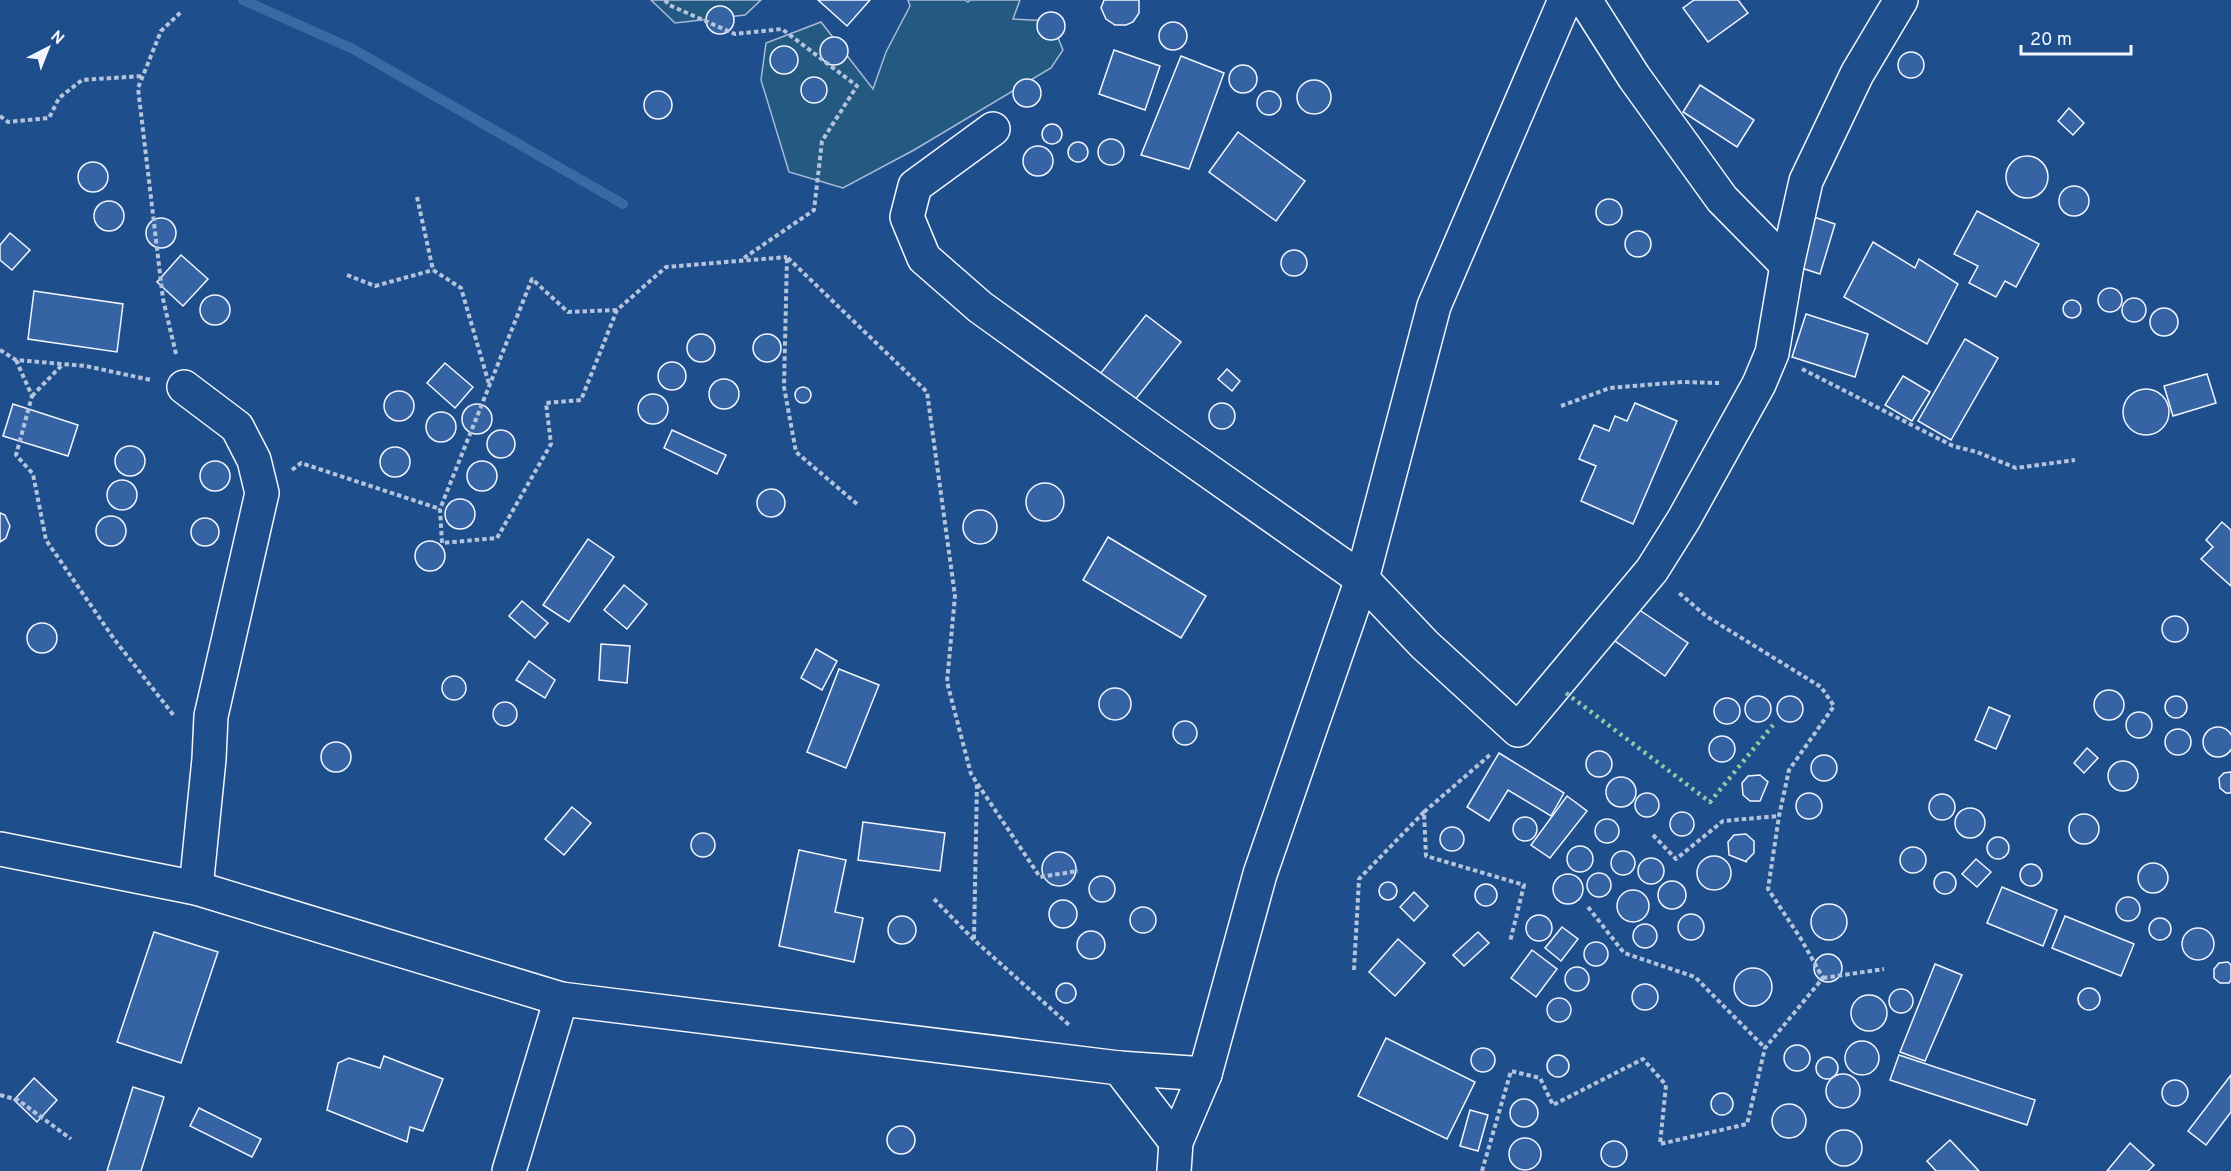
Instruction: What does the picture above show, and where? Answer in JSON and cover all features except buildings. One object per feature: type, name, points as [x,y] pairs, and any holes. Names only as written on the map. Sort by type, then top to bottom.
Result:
[{"type":"street","points":[[1175,1157],[1205,1074],[1260,874],[1362,579],[1434,306],[1565,0]]},
{"type":"street","points":[[1585,0],[1634,77],[1722,199],[1787,265]]},
{"type":"street","points":[[993,129],[915,186],[907,217],[924,258],[980,307],[1362,579],[1425,645],[1518,730],[1652,570],[1684,519],[1759,384],[1772,353],[1787,265],[1806,181],[1857,74],[1901,0]]},
{"type":"street","points":[[184,387],[237,427],[254,460],[262,493],[211,716],[210,759],[196,888]]},
{"type":"street","points":[[0,849],[196,888],[561,999],[1119,1068],[1205,1074]]},
{"type":"street","points":[[509,1171],[561,999]]},
{"type":"street","points":[[1119,1068],[1175,1157]]},
{"type":"path","points":[[665,0],[669,5],[735,34],[782,29],[857,86],[822,141],[814,210],[739,261]]},
{"type":"path","points":[[0,350],[16,360],[86,366],[184,387],[163,299],[138,88],[161,31],[182,11]]},
{"type":"path","points":[[0,116],[8,123],[49,118],[59,98],[82,80],[142,76]]},
{"type":"path","points":[[417,197],[433,270],[461,288],[489,385]]},
{"type":"path","points":[[787,258],[784,387],[796,452],[857,504]]},
{"type":"path","points":[[617,310],[568,312],[532,279],[440,508],[442,543],[497,538],[551,444],[546,403],[581,400],[617,310],[666,267],[787,258],[927,392],[955,596],[947,682],[971,774],[1040,877],[1078,871]]},
{"type":"path","points":[[347,275],[375,286],[433,270]]},
{"type":"path","points":[[1772,353],[1953,446],[1977,452],[2016,468],[2075,460]]},
{"type":"path","points":[[16,360],[32,396]]},
{"type":"path","points":[[63,364],[32,396],[16,455],[33,474],[46,540],[114,639],[210,759]]},
{"type":"path","points":[[1561,406],[1610,388],[1682,382],[1759,384]]},
{"type":"path","points":[[262,493],[302,463],[440,508]]},
{"type":"path","points":[[1652,570],[1706,616],[1821,687],[1834,706],[1789,770],[1779,816],[1768,889],[1823,978]]},
{"type":"path","points":[[1354,969],[1359,879],[1424,812],[1518,730]]},
{"type":"path","points":[[974,940],[976,782]]},
{"type":"path","points":[[1424,812],[1426,856],[1524,885],[1510,942]]},
{"type":"path","points":[[1653,835],[1676,859],[1723,821],[1779,816]]},
{"type":"path","points":[[933,899],[974,940],[1076,1030]]},
{"type":"path","points":[[1588,907],[1624,953],[1695,977],[1765,1048]]},
{"type":"path","points":[[1482,1171],[1511,1071],[1540,1078],[1553,1105],[1643,1059],[1666,1085],[1660,1144],[1747,1124],[1765,1048],[1823,978],[1884,969]]},
{"type":"path","points":[[0,1095],[18,1100],[70,1139]]},
{"type":"shaded area","points":[[651,0],[761,0],[745,15],[675,23]]},
{"type":"shaded area","points":[[908,0],[965,0],[968,2],[970,0],[1020,0],[1013,19],[1051,21],[1063,50],[1051,68],[914,150],[843,188],[789,172],[761,80],[766,43],[821,22],[873,89],[886,52],[910,6]]},
{"type":"waterway","points":[[243,0],[353,49],[623,204]]},
{"type":"hedge","points":[[1566,693],[1710,802],[1773,725]]}]
